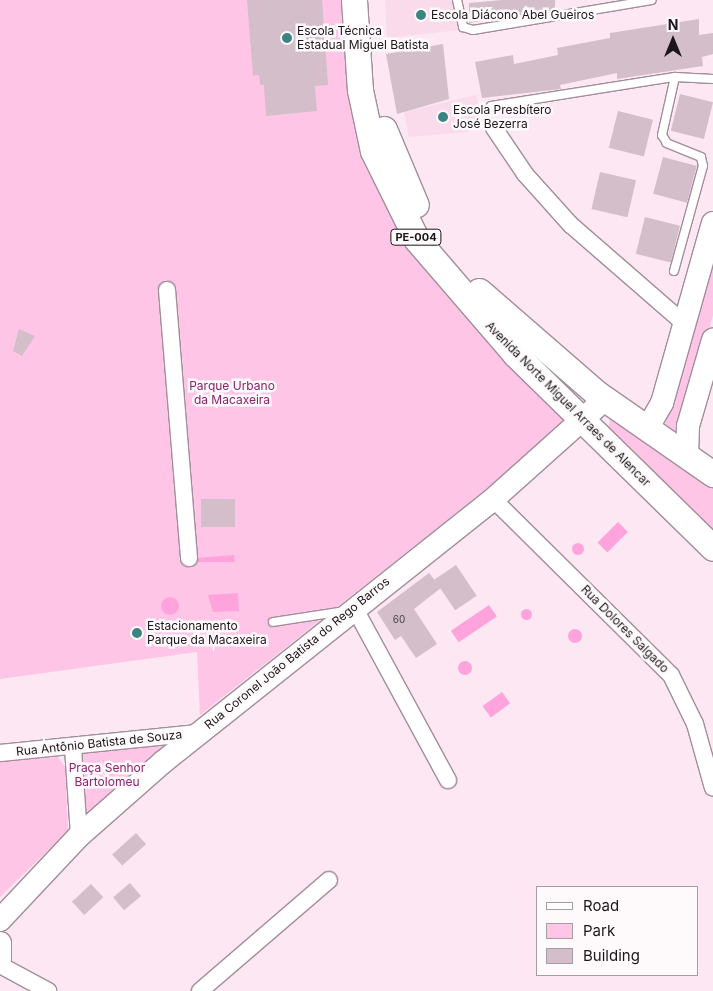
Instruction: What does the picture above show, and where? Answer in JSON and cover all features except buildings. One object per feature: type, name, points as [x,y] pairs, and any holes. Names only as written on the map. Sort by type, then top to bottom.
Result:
[{"type":"main road","name":"Avenida Norte Miguel Arraes de Alencar","points":[[354,0],[360,90],[373,151],[394,200],[444,274],[583,422],[713,548]]},
{"type":"main road","name":"Avenida Norte Miguel Arraes de Alencar","points":[[369,0],[374,85],[381,118],[410,194],[430,230],[488,301],[605,400],[713,474]]},
{"type":"street","points":[[494,128],[525,174],[571,225],[686,325]]},
{"type":"street","points":[[647,429],[662,403],[686,325],[713,224]]},
{"type":"street","points":[[168,290],[189,558]]},
{"type":"street","points":[[687,455],[688,426],[713,340]]},
{"type":"street","name":"Rua Coronel João Batista do Rego Barros","points":[[0,920],[79,836],[197,733],[492,499],[583,422],[605,400]]},
{"type":"street","name":"Rua Dolores Salgado","points":[[492,499],[672,676],[695,724],[713,788]]},
{"type":"street","points":[[354,607],[448,780]]},
{"type":"street","name":"Rua Antônio Batista de Souza","points":[[0,753],[73,748],[197,733]]},
{"type":"street","points":[[73,748],[79,836]]},
{"type":"street","points":[[200,991],[329,880]]},
{"type":"street","points":[[0,942],[0,959]]},
{"type":"street","points":[[0,965],[48,991]]},
{"type":"lane","points":[[457,0],[463,27],[473,30],[652,0]]},
{"type":"lane","points":[[491,106],[675,77],[713,79]]},
{"type":"lane","points":[[674,271],[703,166],[701,157],[667,143],[662,135],[675,77]]},
{"type":"lane","points":[[273,622],[322,618],[354,607]]},
{"type":"shaded area","name":"Escola Diácono Abel Gueiros","points":[[385,0],[454,0],[460,30],[387,38]]},
{"type":"shaded area","name":"Escola Presbítero José Bezerra","points":[[476,95],[483,123],[467,132],[409,137],[404,112]]},
{"type":"shaded area","points":[[618,522],[628,532],[607,552],[597,543]]},
{"type":"shaded area","points":[[578,543],[584,549],[578,555],[572,549]]},
{"type":"shaded area","points":[[234,555],[235,562],[197,562],[197,558]]},
{"type":"shaded area","points":[[238,593],[239,611],[213,612],[208,595]]},
{"type":"shaded area","points":[[170,597],[178,602],[179,606],[174,614],[170,615],[162,610],[161,606],[166,598]]},
{"type":"shaded area","points":[[489,605],[497,617],[459,642],[451,631]]},
{"type":"shaded area","points":[[526,608],[532,614],[526,620],[520,614]]},
{"type":"shaded area","points":[[575,629],[580,631],[582,636],[580,641],[575,643],[570,641],[568,636],[570,631]]},
{"type":"shaded area","points":[[462,661],[468,661],[472,668],[468,675],[462,675],[458,671],[458,665]]},
{"type":"shaded area","points":[[502,692],[510,703],[491,717],[483,706]]},
{"type":"green space","name":"Parque Urbano da Macaxeira","points":[[0,0],[343,0],[369,165],[567,418],[564,425],[465,506],[200,715],[197,652],[0,679]]},
{"type":"green space","points":[[713,248],[713,315],[681,433],[677,435],[665,425]]},
{"type":"green space","points":[[620,418],[713,483],[713,536],[607,436],[610,419]]},
{"type":"green space","name":"Praça Senhor Bartolomeu","points":[[189,741],[84,831],[78,750]]},
{"type":"green space","name":"Praça Senhor Bartolomeu","points":[[58,757],[65,767],[68,831],[0,897],[0,761]]},
{"type":"place","name":"Escola Diácono Abel Gueiros","points":[[421,15]]},
{"type":"place","name":"Escola Técnica Estadual Miguel Batista","points":[[287,38]]},
{"type":"place","name":"Escola Presbítero José Bezerra","points":[[443,117]]},
{"type":"place","name":"Estacionamento Parque da Macaxeira","points":[[137,633]]}]
